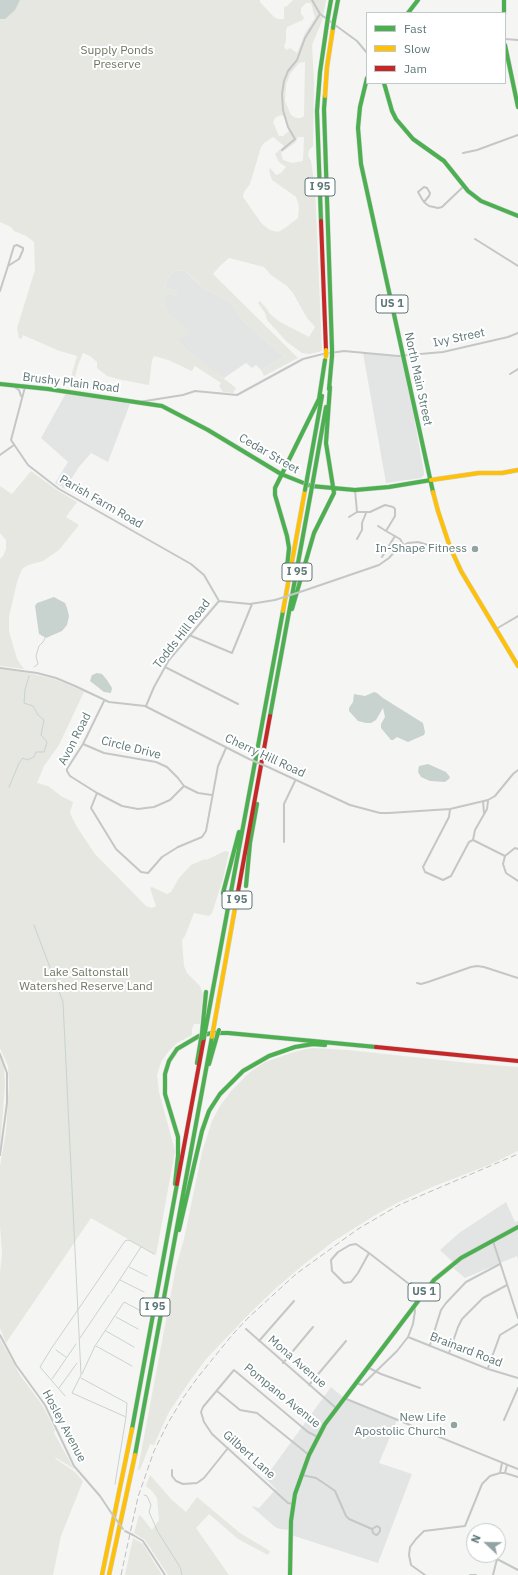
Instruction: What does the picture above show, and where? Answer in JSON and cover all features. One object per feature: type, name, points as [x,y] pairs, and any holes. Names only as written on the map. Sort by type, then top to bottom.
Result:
[{"type":"main road","name":"I 95","points":[[102,1575],[132,1429],[191,1110],[202,1038],[324,384],[326,350],[317,111],[320,72],[331,0]]},
{"type":"main road","name":"I 95","points":[[109,1575],[135,1455],[330,387],[332,349],[324,108],[327,67],[338,0]]},
{"type":"main road","points":[[409,12],[418,0]]},
{"type":"main road","points":[[504,0],[504,12]]},
{"type":"main road","points":[[506,50],[518,107]]},
{"type":"main road","name":"North Main Street","points":[[366,82],[360,107],[358,128],[359,155],[438,511],[450,547],[461,571],[518,666]]},
{"type":"main road","points":[[384,84],[396,119],[413,139],[444,161],[464,186],[481,201],[518,216]]},
{"type":"main road","points":[[280,623],[288,564],[288,548],[287,536],[275,493],[276,484],[318,399],[326,359]]},
{"type":"main road","name":"Brushy Plain Road","points":[[0,384],[138,402]]},
{"type":"main road","points":[[282,653],[293,607],[314,533],[333,496],[334,489],[326,443],[330,387]]},
{"type":"main road","name":"Cedar Street","points":[[138,402],[162,406],[208,430],[281,474],[301,483],[334,489],[355,490],[389,487],[479,473],[509,472],[518,470]]},
{"type":"main road","points":[[246,886],[261,769]]},
{"type":"main road","points":[[223,893],[241,824],[244,818]]},
{"type":"main road","points":[[203,1033],[206,992]]},
{"type":"main road","points":[[205,1074],[219,1030]]},
{"type":"main road","points":[[169,1226],[178,1147],[175,1124],[165,1090],[165,1074],[168,1064],[175,1052],[192,1039],[212,1033],[228,1033],[518,1062]]},
{"type":"main road","points":[[170,1266],[200,1136],[207,1116],[217,1098],[227,1086],[239,1074],[256,1063],[284,1050],[317,1044],[518,1062]]},
{"type":"main road","name":"US 1","points":[[290,1575],[291,1521],[293,1504],[309,1455],[336,1408],[422,1294],[446,1268],[461,1258],[518,1228]]},
{"type":"street","points":[[312,0],[320,14],[357,41],[366,52]]},
{"type":"street","points":[[282,150],[295,139],[288,127],[284,110],[282,94],[284,80],[288,70],[297,60],[305,38],[320,14]]},
{"type":"street","points":[[506,39],[518,40]]},
{"type":"street","points":[[463,153],[491,146],[518,135]]},
{"type":"street","points":[[424,202],[430,193],[427,188],[424,187],[418,192],[424,202],[429,206],[442,207],[464,186]]},
{"type":"street","points":[[475,239],[518,266]]},
{"type":"street","points":[[0,291],[14,246],[17,245],[23,248],[19,259],[8,266]]},
{"type":"street","name":"Ivy Street","points":[[138,402],[183,395],[195,391],[237,395],[302,359],[323,354],[344,352],[403,355],[449,351],[508,337],[518,332]]},
{"type":"street","points":[[510,374],[518,369]]},
{"type":"street","points":[[11,386],[19,390],[22,399]]},
{"type":"street","points":[[0,455],[14,445],[11,440],[11,436],[25,387]]},
{"type":"street","name":"Parish Farm Road","points":[[14,445],[28,465],[59,489],[183,559],[199,570],[204,575],[218,601]]},
{"type":"street","points":[[355,490],[357,512]]},
{"type":"street","points":[[349,517],[357,512],[366,513],[385,505],[393,506],[396,512],[395,516],[386,531]]},
{"type":"street","points":[[356,539],[362,530],[362,523],[366,513]]},
{"type":"street","points":[[378,526],[400,539],[403,545],[418,542],[441,549],[450,547]]},
{"type":"street","points":[[382,557],[395,536]]},
{"type":"street","name":"Todds Hill Road","points":[[146,706],[165,667],[189,635],[218,601],[252,604],[275,600],[379,565],[403,545]]},
{"type":"street","points":[[189,635],[232,653],[252,604]]},
{"type":"street","points":[[496,630],[518,616]]},
{"type":"street","points":[[165,667],[238,704]]},
{"type":"street","name":"Cherry Hill Road","points":[[0,668],[37,673],[56,678],[81,688],[104,701],[117,704],[146,706],[226,748],[350,805],[380,812],[450,809],[488,800]]},
{"type":"street","name":"Avon Road","points":[[104,701],[83,744],[67,771],[70,776],[97,793],[122,806],[138,809],[154,807],[170,800],[184,786]]},
{"type":"street","name":"Circle Drive","points":[[83,744],[104,753],[156,762],[167,767],[184,786],[198,793],[212,795]]},
{"type":"street","points":[[97,793],[91,808],[116,849],[142,872],[148,873],[162,857],[178,847],[202,837],[206,831],[218,766],[226,748]]},
{"type":"street","points":[[450,809],[449,817],[423,867],[425,872],[439,880],[448,879],[451,876],[469,842],[473,840],[475,830],[487,809],[488,800],[494,796],[512,774],[518,770]]},
{"type":"street","points":[[284,842],[284,804],[295,781]]},
{"type":"street","points":[[483,801],[484,814]]},
{"type":"street","points":[[473,840],[505,856]]},
{"type":"street","points":[[518,849],[515,848],[505,856],[503,864],[506,874],[518,881]]},
{"type":"street","points":[[417,983],[428,982],[477,966],[518,978]]},
{"type":"street","points":[[0,1054],[7,1073],[7,1103],[0,1155]]},
{"type":"street","points":[[493,1241],[518,1318]]},
{"type":"street","points":[[369,1253],[358,1273],[351,1282],[344,1283],[332,1271],[331,1260],[338,1252],[350,1244],[356,1244],[369,1253],[422,1294]]},
{"type":"street","points":[[430,1345],[441,1310],[445,1304],[466,1282],[500,1264]]},
{"type":"street","points":[[449,1353],[462,1319],[483,1298],[507,1285]]},
{"type":"street","points":[[259,1341],[294,1301]]},
{"type":"street","points":[[354,1383],[362,1385],[397,1351],[408,1337],[413,1324],[415,1311],[414,1306]]},
{"type":"street","points":[[488,1369],[500,1335],[518,1324]]},
{"type":"street","points":[[283,1363],[313,1327]]},
{"type":"street","name":"Mona Avenue","points":[[246,1329],[336,1408]]},
{"type":"street","name":"Hosley Avenue","points":[[0,1334],[16,1365],[45,1405],[74,1466],[100,1496],[124,1530],[143,1541],[165,1575]]},
{"type":"street","name":"Brainard Road","points":[[408,1337],[488,1369],[518,1378]]},
{"type":"street","points":[[309,1385],[346,1341]]},
{"type":"street","points":[[367,1367],[376,1372],[420,1388]]},
{"type":"street","name":"Pompano Avenue","points":[[216,1391],[234,1370],[302,1428],[318,1437]]},
{"type":"street","points":[[504,1420],[518,1388]]},
{"type":"street","points":[[216,1391],[240,1410],[257,1414],[309,1455]]},
{"type":"street","name":"Gilbert Lane","points":[[216,1391],[203,1407],[202,1412],[204,1422],[212,1434],[288,1503],[293,1504]]},
{"type":"street","points":[[344,1398],[518,1469]]},
{"type":"street","points":[[172,1470],[172,1476],[176,1481],[183,1484],[197,1483],[204,1478],[228,1448]]},
{"type":"street","points":[[500,1473],[502,1463]]},
{"type":"street","points":[[505,1473],[507,1465]]},
{"type":"street","points":[[425,1575],[411,1565],[409,1555],[410,1546],[424,1530],[465,1526],[482,1484],[490,1476],[505,1473],[518,1477]]},
{"type":"street","points":[[302,1475],[316,1478],[328,1486],[334,1491],[346,1516],[356,1523],[372,1529],[374,1534],[377,1535],[380,1533],[380,1528],[377,1526],[372,1529]]},
{"type":"street","points":[[492,1575],[497,1559],[518,1570]]},
{"type":"street","points":[[470,1575],[476,1575]]},
{"type":"shaded area","points":[[0,0],[20,0],[15,10],[5,19],[0,19]]},
{"type":"shaded area","points":[[176,270],[185,271],[202,287],[231,303],[242,320],[284,357],[261,370],[256,365],[252,368],[246,363],[224,378],[214,372],[178,342],[176,320],[166,311],[163,302],[166,293],[177,296],[165,288],[168,278]]},
{"type":"shaded area","points":[[363,353],[400,356],[413,412],[424,472],[424,475],[421,478],[386,483]]},
{"type":"shaded area","points":[[66,393],[130,404],[108,462],[91,453],[79,467],[65,489],[55,483],[68,462],[41,438]]},
{"type":"shaded area","points":[[54,597],[65,603],[69,616],[67,625],[62,631],[46,638],[39,634],[35,606],[37,603]]},
{"type":"shaded area","points":[[97,673],[102,674],[107,680],[112,688],[111,693],[104,692],[90,681],[92,675]]},
{"type":"shaded area","points":[[374,692],[423,723],[425,732],[424,735],[408,742],[397,737],[391,740],[381,728],[381,724],[385,717],[383,708],[376,720],[371,723],[358,721],[349,711],[349,708],[353,702],[354,694],[365,696]]},
{"type":"shaded area","points":[[428,764],[446,772],[450,777],[449,779],[445,782],[430,781],[421,777],[418,772],[419,766]]},
{"type":"shaded area","points":[[506,1202],[515,1222],[518,1221],[518,1260],[517,1256],[465,1278],[453,1268],[457,1266],[440,1250],[459,1233]]},
{"type":"shaded area","points":[[331,1387],[344,1398],[397,1420],[379,1463],[412,1474],[378,1563],[291,1535],[290,1530],[275,1527],[251,1506],[259,1508],[276,1489],[265,1478]]},
{"type":"green space","name":"Supply Ponds Preserve","points":[[0,0],[260,0],[260,2],[274,17],[284,19],[284,7],[293,0],[326,0],[322,21],[312,45],[314,81],[313,146],[309,150],[308,155],[311,161],[315,188],[322,351],[310,354],[302,353],[287,342],[267,320],[265,313],[258,303],[260,301],[270,314],[280,322],[309,337],[315,327],[307,318],[293,293],[287,286],[271,275],[264,267],[229,258],[213,274],[298,358],[264,376],[261,370],[284,357],[242,320],[230,303],[202,287],[185,271],[176,270],[168,278],[165,287],[178,290],[177,296],[166,293],[163,302],[166,311],[191,331],[178,342],[236,388],[233,393],[223,392],[219,386],[221,383],[195,366],[192,371],[168,360],[154,356],[152,360],[149,385],[107,376],[97,368],[97,362],[90,356],[83,353],[75,377],[71,377],[77,356],[57,350],[23,335],[22,338],[19,339],[17,328],[35,270],[34,242],[26,236],[14,231],[11,227],[0,222]],"holes":[[[306,3],[311,3],[315,18],[305,33],[297,53],[290,48],[286,50],[284,46],[286,42],[287,27],[303,20],[304,17],[301,14],[301,8]],[[305,62],[304,116],[301,118],[296,118],[291,115],[285,101],[286,85],[290,74],[299,63]],[[281,115],[284,117],[289,131],[283,136],[279,136],[273,122],[276,117]],[[273,137],[284,146],[275,154],[279,162],[286,167],[281,173],[276,175],[270,168],[269,171],[272,180],[296,197],[299,206],[298,218],[278,232],[270,230],[262,224],[243,197],[244,192],[250,184],[261,147]],[[298,137],[304,137],[303,161],[292,163],[283,160],[281,153],[296,142]]]},
{"type":"green space","points":[[31,471],[57,490],[77,502],[66,517],[79,525],[59,550],[43,561],[28,565],[22,569],[17,582],[9,617],[9,631],[17,659],[24,669],[0,666],[0,559],[6,549],[6,540],[0,533],[0,486],[12,494]]},
{"type":"green space","name":"Lake Saltonstall Watershed Reserve Land","points":[[0,669],[54,679],[91,695],[84,692],[59,745],[44,766],[37,783],[48,786],[61,796],[73,802],[70,813],[77,827],[95,854],[146,906],[152,908],[156,906],[150,888],[152,887],[167,894],[171,892],[179,878],[191,865],[225,851],[229,852],[223,879],[212,913],[209,916],[194,913],[182,940],[184,966],[187,973],[200,986],[203,994],[200,1024],[194,1024],[192,1035],[177,1043],[168,1052],[161,1062],[157,1075],[159,1092],[175,1151],[156,1255],[91,1218],[6,1343],[0,1328],[0,1272],[2,1254],[0,1225],[0,1166],[6,1131],[9,1084],[8,1066],[0,1048]]},
{"type":"green space","points":[[312,1048],[348,1050],[518,1067],[518,1151],[489,1165],[432,1187],[397,1203],[334,1241],[303,1265],[250,1313],[207,1358],[169,1412],[154,1445],[150,1444],[140,1470],[138,1469],[176,1267],[184,1239],[202,1152],[212,1121],[220,1106],[231,1091],[250,1072],[265,1062],[297,1051]]},
{"type":"green space","points":[[0,1056],[4,1067],[5,1084],[0,1149]]},
{"type":"green space","points":[[0,1339],[20,1375],[43,1406],[55,1430],[54,1433],[74,1469],[55,1457],[56,1459],[75,1472],[83,1481],[61,1536],[53,1575],[0,1575]]},
{"type":"green space","points":[[150,1475],[172,1500],[186,1512],[197,1497],[240,1533],[270,1551],[268,1555],[238,1539],[209,1514],[196,1528],[229,1575],[168,1575],[145,1540],[134,1533],[139,1515],[152,1530],[159,1520],[157,1498],[146,1486]]},
{"type":"green space","points":[[133,1538],[143,1544],[162,1575],[125,1575]]},
{"type":"waterway","points":[[34,667],[38,664],[36,656],[39,646],[45,638]]},
{"type":"waterway","points":[[9,787],[19,763],[23,758],[27,760],[34,757],[36,752],[44,752],[47,742],[41,735],[44,720],[38,715],[33,706],[24,703],[25,690],[29,676]]},
{"type":"waterway","points":[[34,925],[63,1002],[81,1375],[72,1393],[126,1417],[115,1484]]},
{"type":"waterway","points":[[65,1396],[40,1367],[51,1349],[125,1241],[131,1241],[154,1254]]},
{"type":"waterway","points":[[111,1293],[141,1247]]},
{"type":"waterway","points":[[129,1267],[147,1276]]},
{"type":"waterway","points":[[120,1280],[144,1292]]},
{"type":"waterway","points":[[80,1338],[109,1295]]},
{"type":"waterway","points":[[82,1374],[95,1346],[124,1302],[141,1311]]},
{"type":"waterway","points":[[116,1317],[138,1329]]},
{"type":"waterway","points":[[106,1331],[134,1347]]},
{"type":"waterway","points":[[52,1379],[76,1344]]},
{"type":"waterway","points":[[96,1346],[132,1366]]},
{"type":"waterway","points":[[56,1350],[66,1357]]},
{"type":"waterway","points":[[59,1388],[77,1363]]},
{"type":"waterway","points":[[81,1378],[127,1403],[126,1416]]},
{"type":"waterway","points":[[144,1495],[147,1496],[151,1505],[149,1512],[158,1532],[180,1567],[182,1575]]},
{"type":"railway","points":[[121,1575],[138,1497],[154,1451],[183,1398],[198,1377],[248,1318],[296,1274],[358,1229],[399,1205],[518,1154]]},
{"type":"traffic: fast","points":[[328,17],[331,0]]},
{"type":"traffic: fast","points":[[334,21],[338,0]]},
{"type":"traffic: fast","points":[[409,12],[418,0]]},
{"type":"traffic: fast","points":[[504,0],[504,12]]},
{"type":"traffic: fast","points":[[327,24],[328,17]]},
{"type":"traffic: fast","points":[[333,28],[334,21]]},
{"type":"traffic: fast","points":[[321,221],[317,111],[320,72],[327,24]]},
{"type":"traffic: fast","points":[[506,50],[518,107]]},
{"type":"traffic: fast","points":[[366,82],[360,107],[358,128],[361,164],[433,492]]},
{"type":"traffic: fast","points":[[384,84],[392,111],[396,119],[413,139],[444,161],[468,191],[481,201],[518,216]]},
{"type":"traffic: fast","points":[[325,96],[324,109],[332,349]]},
{"type":"traffic: fast","points":[[332,349],[332,356]]},
{"type":"traffic: fast","points":[[329,389],[332,356]]},
{"type":"traffic: fast","points":[[286,577],[289,548],[275,495],[275,488],[319,399],[325,360]]},
{"type":"traffic: fast","points":[[0,384],[48,389],[162,406],[208,430],[281,474]]},
{"type":"traffic: fast","points":[[292,609],[314,533],[334,493],[326,443],[330,387]]},
{"type":"traffic: fast","points":[[307,479],[322,396]]},
{"type":"traffic: fast","points":[[313,481],[326,407]]},
{"type":"traffic: fast","points":[[281,474],[311,486],[355,490],[389,487],[431,480]]},
{"type":"traffic: fast","points":[[305,490],[307,479]]},
{"type":"traffic: fast","points":[[311,492],[313,481]]},
{"type":"traffic: fast","points":[[270,716],[311,492]]},
{"type":"traffic: fast","points":[[205,1032],[283,611]]},
{"type":"traffic: fast","points":[[246,886],[250,843],[257,804]]},
{"type":"traffic: fast","points":[[223,893],[239,832]]},
{"type":"traffic: fast","points":[[202,1033],[206,992]]},
{"type":"traffic: fast","points":[[217,1036],[219,1030]]},
{"type":"traffic: fast","points":[[204,1038],[205,1032]]},
{"type":"traffic: fast","points":[[201,1039],[202,1033]]},
{"type":"traffic: fast","points":[[175,1184],[178,1156],[178,1137],[165,1094],[165,1074],[169,1061],[177,1049],[199,1036],[212,1033],[228,1033],[376,1047]]},
{"type":"traffic: fast","points":[[209,1064],[217,1036]]},
{"type":"traffic: fast","points":[[135,1455],[212,1037]]},
{"type":"traffic: fast","points":[[197,1063],[201,1039]]},
{"type":"traffic: fast","points":[[179,1230],[202,1131],[209,1111],[220,1094],[243,1071],[269,1056],[295,1047],[313,1044],[325,1045]]},
{"type":"traffic: fast","points":[[132,1429],[177,1184]]},
{"type":"traffic: fast","points":[[290,1575],[291,1521],[295,1494],[309,1455],[325,1424],[434,1280],[461,1258],[518,1227]]},
{"type":"traffic: slow","points":[[325,96],[327,67],[333,28]]},
{"type":"traffic: slow","points":[[326,350],[326,357]]},
{"type":"traffic: slow","points":[[431,480],[479,473],[502,473],[518,470]]},
{"type":"traffic: slow","points":[[283,611],[305,490]]},
{"type":"traffic: slow","points":[[433,492],[450,547],[461,571],[518,666]]},
{"type":"traffic: slow","points":[[213,1031],[237,897]]},
{"type":"traffic: slow","points":[[212,1037],[213,1031]]},
{"type":"traffic: slow","points":[[102,1575],[132,1429]]},
{"type":"traffic: slow","points":[[109,1575],[135,1455]]},
{"type":"traffic: jam","points":[[321,221],[326,350]]},
{"type":"traffic: jam","points":[[237,897],[270,716]]},
{"type":"traffic: jam","points":[[177,1184],[204,1038]]},
{"type":"traffic: jam","points":[[376,1047],[518,1061]]},
{"type":"place","name":"In-Shape Fitness","points":[[475,549]]},
{"type":"place","name":"New Life Apostolic Church","points":[[454,1425]]}]
